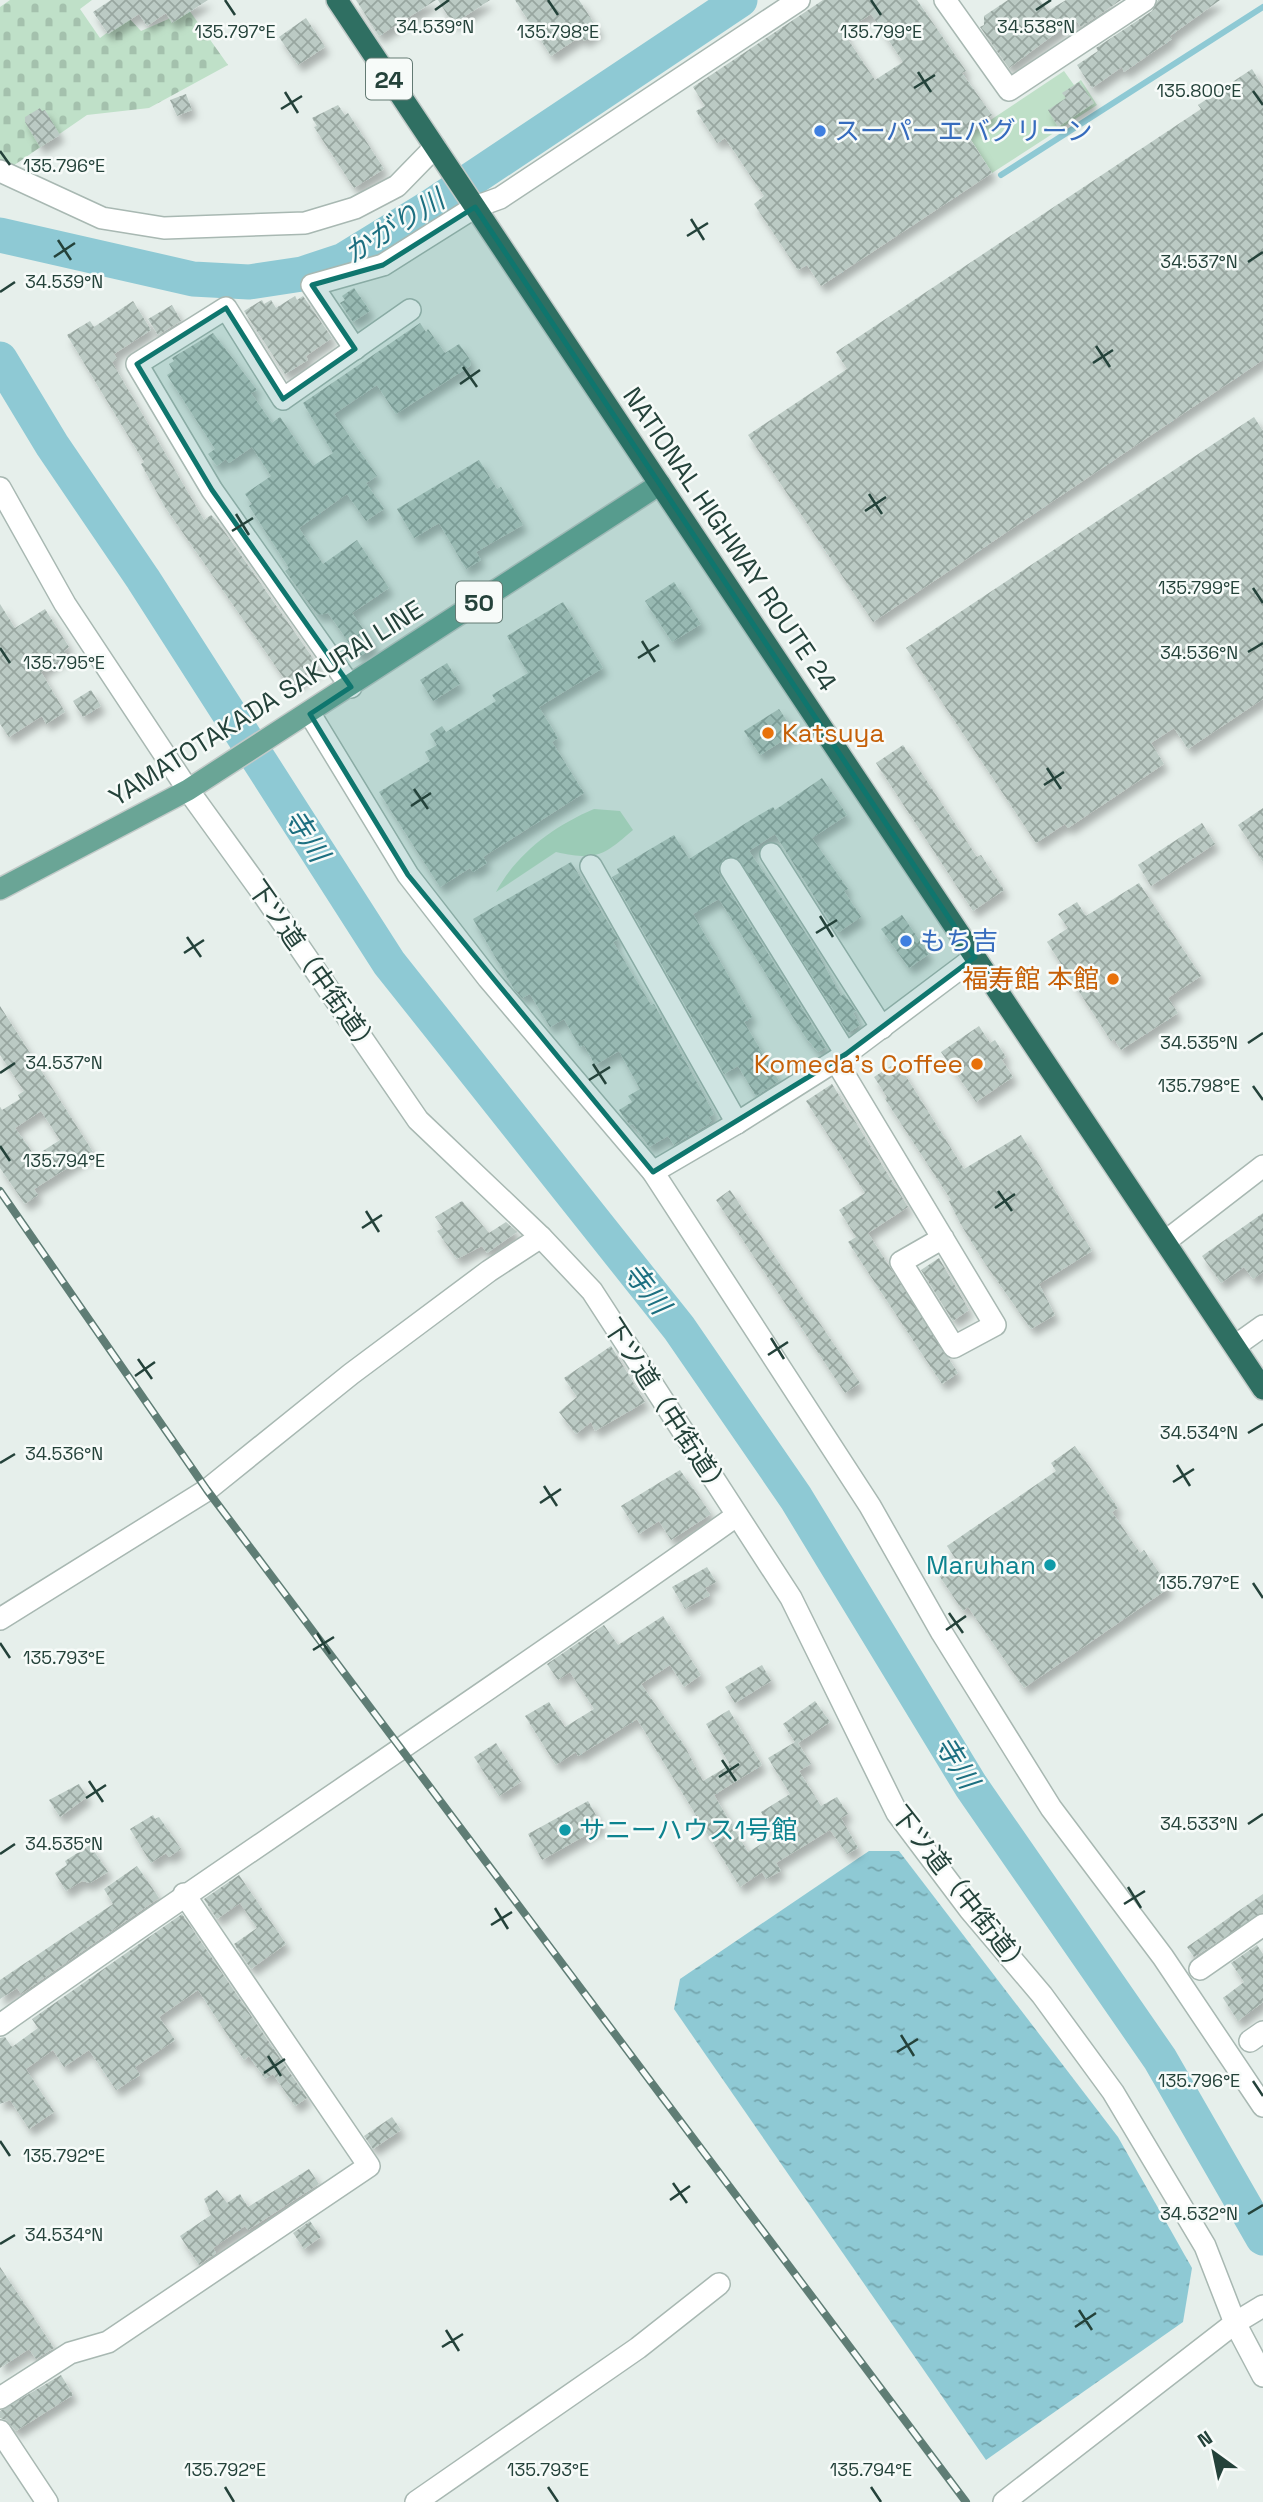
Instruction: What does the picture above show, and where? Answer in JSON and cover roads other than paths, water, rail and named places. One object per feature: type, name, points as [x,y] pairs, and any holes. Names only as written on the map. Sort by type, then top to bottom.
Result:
[{"type":"highway","name":"NATIONAL HIGHWAY ROUTE 24","points":[[337,0],[1263,1389]]},
{"type":"main road","name":"YAMATOTAKADA SAKURAI LINE","points":[[0,888],[195,786],[660,484]]},
{"type":"street","points":[[355,349],[312,285],[383,265],[473,204],[500,198],[799,0]]},
{"type":"street","points":[[953,3],[1009,90],[1145,0]]},
{"type":"street","points":[[0,171],[102,218],[164,228],[305,223],[355,208],[397,186],[438,153]]},
{"type":"street","points":[[351,687],[212,490],[136,363],[226,308],[284,399],[410,310]]},
{"type":"street","name":"下ツ道（中街道）","points":[[0,488],[65,604],[195,786],[268,901],[418,1120],[541,1237],[592,1291],[791,1598],[897,1814],[970,1910],[1042,1995],[1113,2092],[1249,2314],[1263,2376]]},
{"type":"street","points":[[304,717],[408,876],[488,978],[653,1172],[870,1506],[942,1633],[1051,1808],[1155,1947],[1263,2106]]},
{"type":"street","points":[[771,854],[882,1028]]},
{"type":"street","points":[[591,866],[737,1123]]},
{"type":"street","points":[[731,869],[995,1325],[954,1346],[901,1262],[943,1238]]},
{"type":"street","points":[[653,1172],[841,1058],[975,957]]},
{"type":"street","points":[[1166,1241],[1263,1166]]},
{"type":"street","points":[[0,1619],[207,1490],[351,1374],[489,1271],[541,1237]]},
{"type":"street","points":[[1235,1346],[1263,1326]]},
{"type":"street","points":[[0,2025],[184,1894],[574,1632],[736,1516]]},
{"type":"street","points":[[0,2398],[70,2353],[108,2342],[369,2166],[184,1894]]},
{"type":"street","points":[[1200,1969],[1263,1925]]},
{"type":"street","points":[[416,2502],[638,2348],[719,2284]]},
{"type":"street","points":[[1004,2502],[1249,2314]]},
{"type":"street","points":[[0,2431],[47,2502]]},
{"type":"water","points":[[869,1851],[899,1851],[1118,2137],[1192,2268],[1183,2322],[986,2460],[674,2009],[680,1979]]},
{"type":"waterway","name":"かがり川","points":[[0,235],[193,279],[249,282],[302,274],[344,260],[427,209],[740,0]]},
{"type":"waterway","points":[[1001,175],[1263,7]]},
{"type":"waterway","name":"寺川","points":[[0,359],[52,445],[143,579],[389,963],[679,1328],[796,1498],[971,1786],[1160,2059],[1263,2238]]},
{"type":"railway","points":[[0,1191],[207,1490],[966,2502]]},
{"type":"place","name":"スーパーエバグリーン","points":[[820,131]]},
{"type":"place","name":"Katsuya","points":[[768,733]]},
{"type":"place","name":"もち吉","points":[[906,941]]},
{"type":"place","name":"福寿館 本館","points":[[1113,979]]},
{"type":"place","name":"Komeda's Coffee","points":[[977,1064]]},
{"type":"place","name":"Maruhan","points":[[1050,1565]]},
{"type":"place","name":"サニーハウス1号館","points":[[565,1830]]}]
